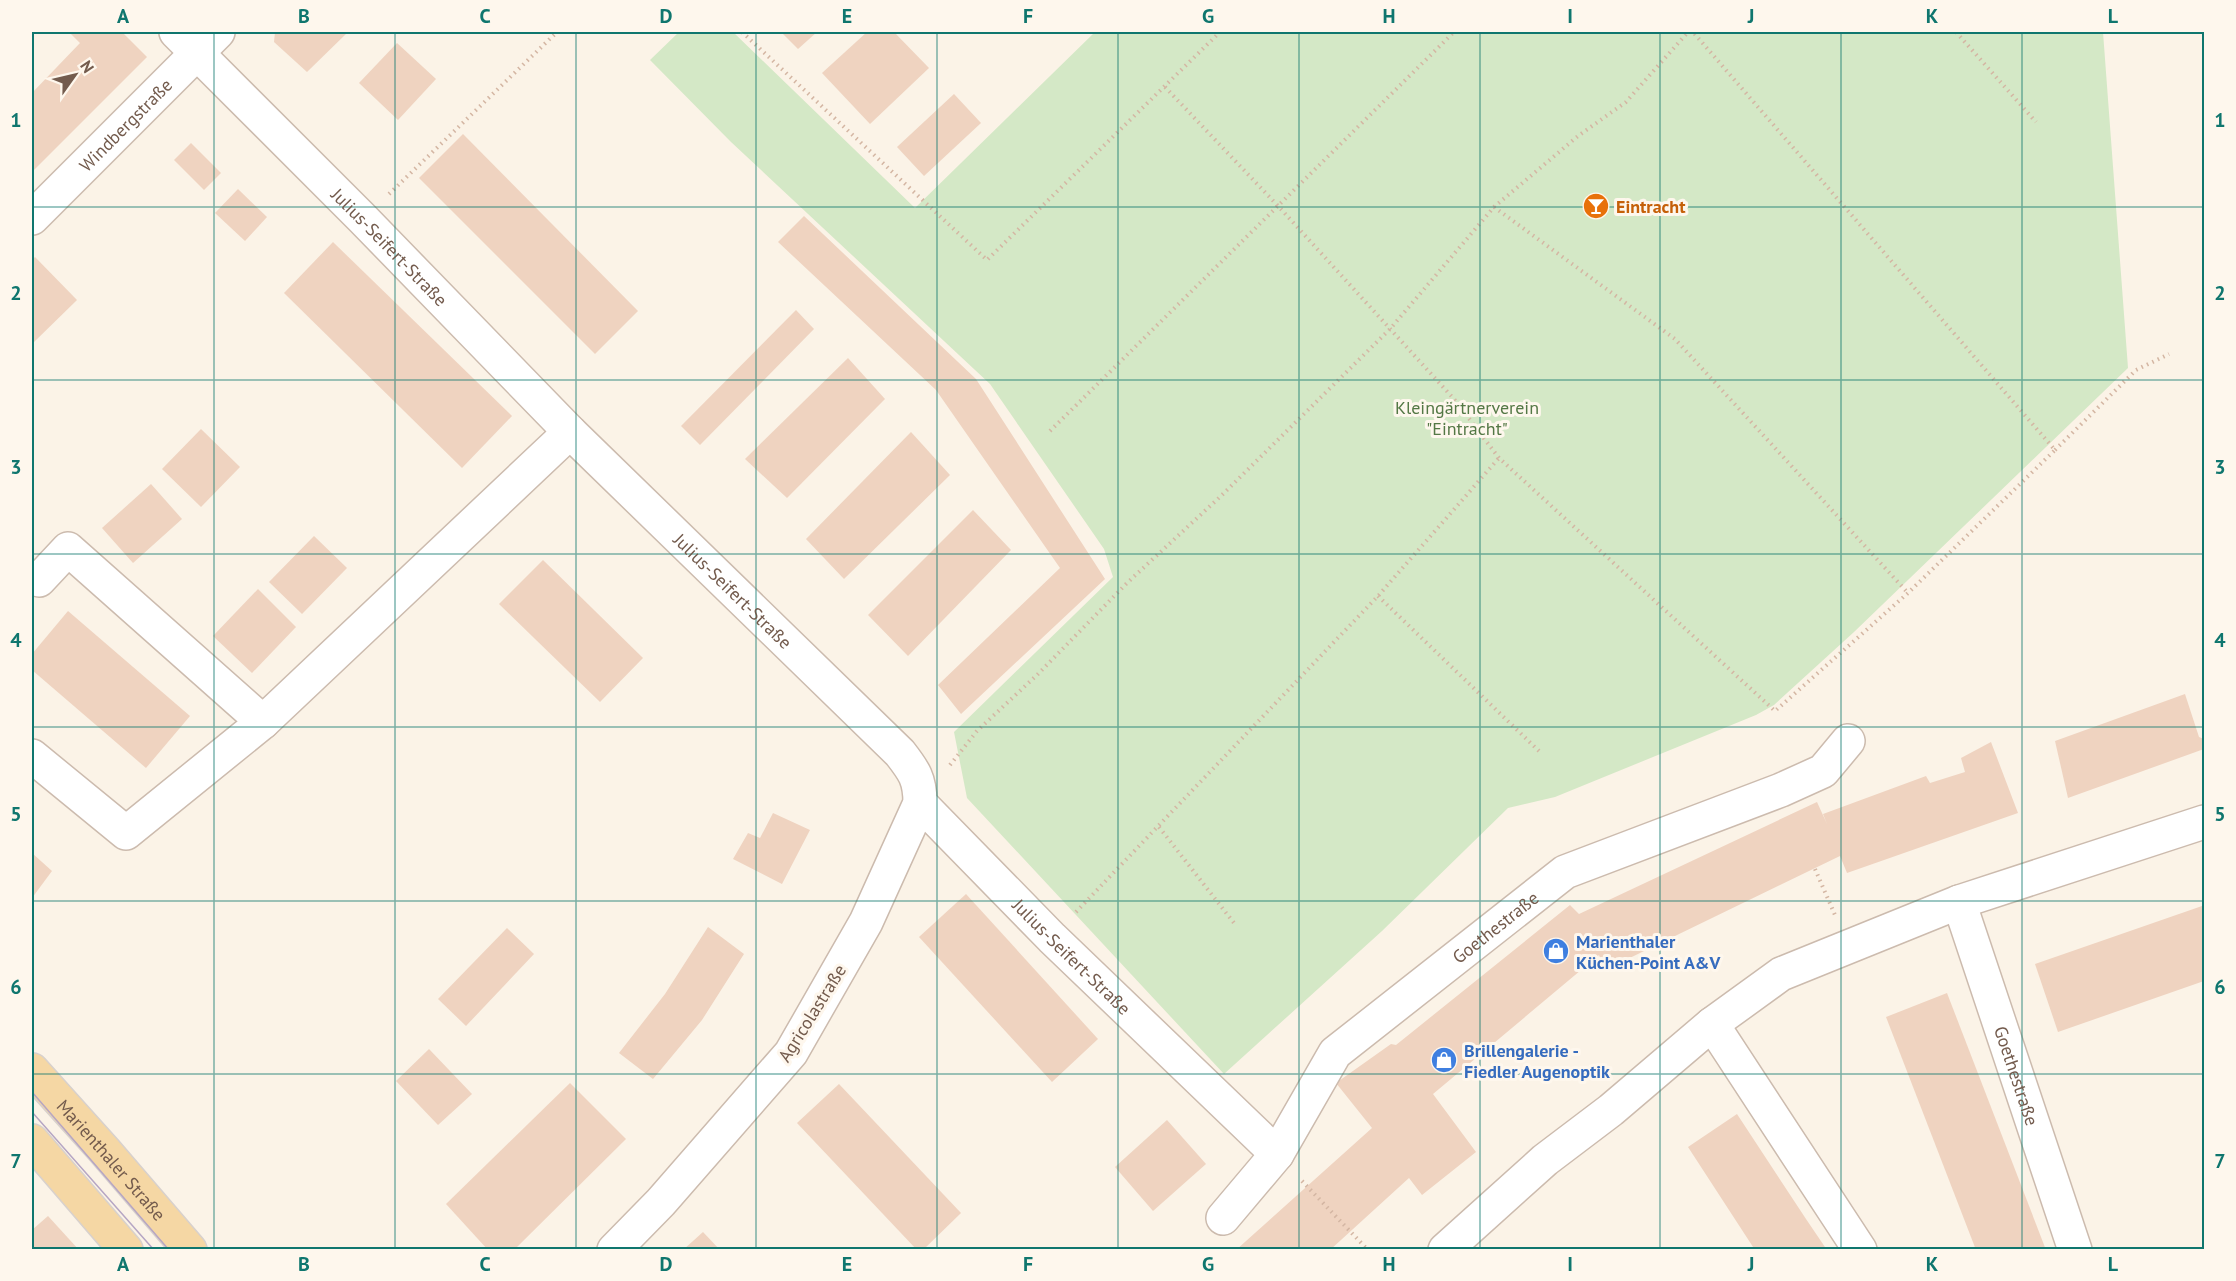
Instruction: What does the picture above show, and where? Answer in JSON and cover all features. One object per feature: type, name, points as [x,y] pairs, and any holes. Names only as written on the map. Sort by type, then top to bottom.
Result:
[{"type":"main road","name":"Marienthaler Straße","points":[[32,1070],[104,1149],[190,1250]]},
{"type":"main road","points":[[32,1141],[126,1250]]},
{"type":"street","name":"Julius-Seifert-Straße","points":[[197,39],[363,219],[570,432],[900,753],[915,773],[920,786],[920,803],[1052,938],[1277,1154]]},
{"type":"street","name":"Windbergstraße","points":[[32,218],[197,39]]},
{"type":"street","points":[[32,756],[126,834],[263,722],[570,432]]},
{"type":"street","points":[[39,580],[68,549],[263,722]]},
{"type":"street","name":"Goethestraße","points":[[1223,1218],[1277,1154],[1335,1053],[1565,872],[1781,790],[1823,771],[1848,741]]},
{"type":"street","name":"Agricolastraße","points":[[614,1250],[662,1202],[791,1053],[866,922],[920,803]]},
{"type":"street","points":[[1445,1250],[1545,1160],[1611,1110],[1712,1024],[1781,974],[1959,902],[2205,822]]},
{"type":"street","name":"Goethestraße","points":[[1959,902],[2075,1250]]},
{"type":"street","points":[[1712,1024],[1860,1250]]},
{"type":"path","points":[[363,219],[556,32]]},
{"type":"path","points":[[742,32],[987,260],[1220,32]]},
{"type":"path","points":[[1050,431],[1454,32]]},
{"type":"path","points":[[920,803],[977,731],[1390,329],[1494,207],[1578,136],[1626,102],[1688,32]]},
{"type":"path","points":[[1693,32],[2055,450]]},
{"type":"path","points":[[1956,32],[2036,122]]},
{"type":"path","points":[[1165,87],[1279,207],[1454,399],[1499,458],[1775,711],[1908,593],[2136,370],[2169,354]]},
{"type":"path","points":[[1494,207],[1675,339],[1908,593]]},
{"type":"path","points":[[1052,938],[1378,596],[1499,458]]},
{"type":"path","points":[[1378,596],[1540,752]]},
{"type":"path","points":[[1159,827],[1234,923]]},
{"type":"path","points":[[1815,869],[1848,945]]},
{"type":"path","points":[[1299,1178],[1368,1250]]},
{"type":"green space","name":"Kleingärtnerverein \"Eintracht\"","points":[[679,32],[733,32],[915,208],[1095,32],[2103,32],[2128,368],[1854,632],[1774,705],[1756,715],[1555,797],[1508,808],[1382,931],[1224,1074],[967,798],[954,732],[1113,577],[1104,549],[990,384],[731,142],[650,60]]},
{"type":"building","points":[[122,32],[147,57],[32,172],[32,93],[80,43],[70,33]]},
{"type":"building","points":[[275,32],[348,32],[307,72],[274,42]]},
{"type":"building","points":[[781,32],[817,32],[798,49]]},
{"type":"building","points":[[867,32],[894,32],[929,68],[870,124],[822,73]]},
{"type":"building","points":[[397,43],[436,79],[398,120],[359,83]]},
{"type":"building","points":[[954,94],[981,123],[924,176],[897,147]]},
{"type":"building","points":[[463,134],[638,311],[595,354],[419,178]]},
{"type":"building","points":[[191,143],[221,173],[204,190],[174,160]]},
{"type":"building","points":[[238,189],[267,217],[245,241],[215,213]]},
{"type":"building","points":[[804,216],[976,379],[1105,579],[961,714],[938,685],[1060,568],[936,390],[778,242]]},
{"type":"building","points":[[333,242],[512,416],[462,468],[284,293]]},
{"type":"building","points":[[35,257],[77,300],[32,344],[32,260]]},
{"type":"building","points":[[796,310],[814,329],[700,445],[681,426]]},
{"type":"building","points":[[848,358],[885,399],[787,498],[745,459]]},
{"type":"building","points":[[201,429],[240,467],[201,507],[162,469]]},
{"type":"building","points":[[911,432],[950,475],[844,579],[806,539]]},
{"type":"building","points":[[151,484],[182,519],[133,563],[102,528]]},
{"type":"building","points":[[973,510],[1011,550],[908,656],[868,615]]},
{"type":"building","points":[[314,536],[347,568],[302,614],[269,582]]},
{"type":"building","points":[[543,560],[643,658],[600,702],[499,604]]},
{"type":"building","points":[[258,589],[296,627],[252,673],[213,636]]},
{"type":"building","points":[[68,611],[190,716],[146,768],[32,670],[32,654]]},
{"type":"building","points":[[2185,694],[2199,737],[2204,739],[2204,749],[2068,798],[2055,741]]},
{"type":"building","points":[[1991,742],[2018,813],[1847,873],[1840,856],[1605,970],[1599,955],[1433,1094],[1476,1152],[1422,1195],[1409,1178],[1330,1250],[1236,1250],[1372,1128],[1336,1083],[1391,1044],[1396,1045],[1570,905],[1579,914],[1817,802],[1827,824],[1823,814],[1926,776],[1930,783],[1965,772],[1961,758]]},
{"type":"building","points":[[773,813],[810,830],[782,884],[733,859],[748,833],[760,838]]},
{"type":"building","points":[[32,853],[52,871],[32,898]]},
{"type":"building","points":[[966,894],[1098,1039],[1052,1082],[919,937]]},
{"type":"building","points":[[2202,906],[2204,981],[2058,1032],[2035,964]]},
{"type":"building","points":[[708,927],[744,954],[702,1020],[653,1079],[619,1053],[665,994]]},
{"type":"building","points":[[507,928],[534,954],[466,1026],[438,999]]},
{"type":"building","points":[[1947,993],[2046,1250],[1976,1250],[1886,1017]]},
{"type":"building","points":[[429,1049],[472,1094],[438,1125],[396,1081]]},
{"type":"building","points":[[570,1083],[626,1139],[514,1250],[488,1250],[446,1204]]},
{"type":"building","points":[[839,1084],[961,1213],[923,1250],[917,1250],[797,1123]]},
{"type":"building","points":[[1737,1114],[1827,1250],[1755,1250],[1688,1147]]},
{"type":"building","points":[[1167,1120],[1206,1164],[1153,1211],[1115,1167]]},
{"type":"building","points":[[48,1216],[79,1250],[32,1250],[32,1230]]},
{"type":"building","points":[[703,1232],[720,1250],[683,1250]]},
{"type":"tram line","points":[[32,1092],[169,1250]]},
{"type":"tram line","points":[[32,1112],[154,1250]]},
{"type":"place","name":"Eintracht","points":[[1596,206]]},
{"type":"place","name":"Marienthaler Küchen-Point A&V","points":[[1556,951]]},
{"type":"place","name":"Brillengalerie - Fiedler Augenoptik","points":[[1444,1060]]}]
